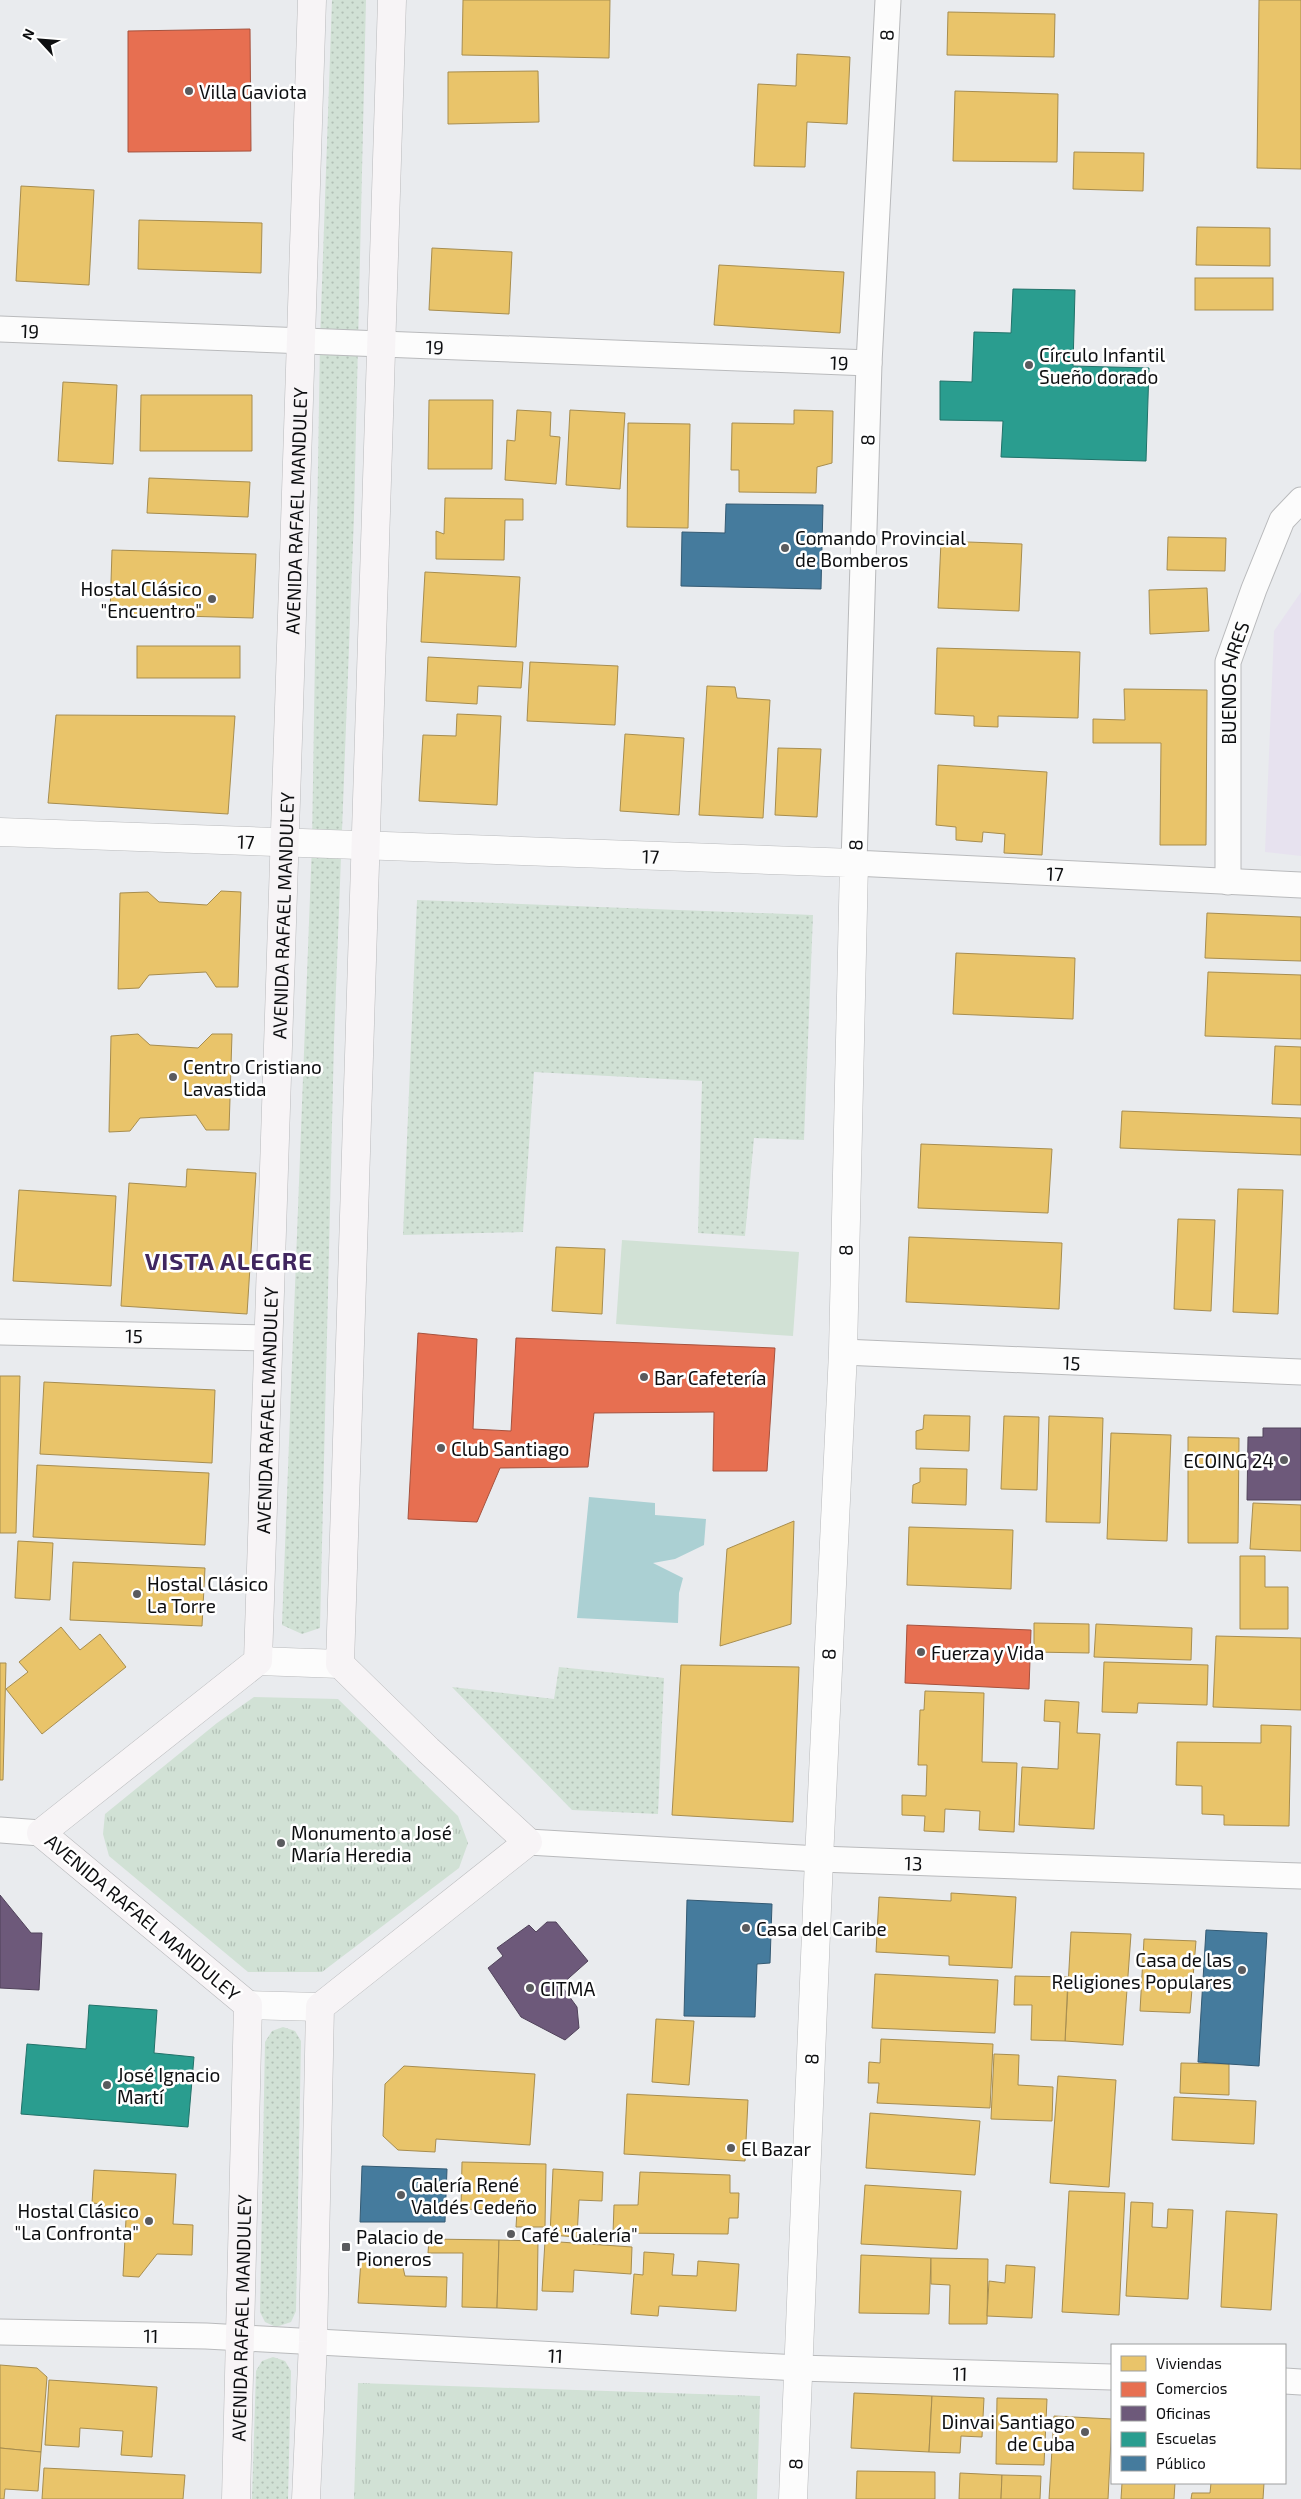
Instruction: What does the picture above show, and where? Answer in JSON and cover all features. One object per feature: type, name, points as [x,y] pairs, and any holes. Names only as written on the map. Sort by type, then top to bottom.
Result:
[{"type":"main road","name":"AVENIDA RAFAEL MANDULEY","points":[[236,2499],[248,2005],[41,1833],[258,1661],[312,0]]},
{"type":"main road","points":[[306,2499],[313,2342],[320,2007],[528,1842],[340,1664],[392,0]]},
{"type":"street","name":"8","points":[[793,2499],[819,1859],[843,1352],[854,864],[869,363],[888,0]]},
{"type":"street","name":"19","points":[[0,329],[869,363]]},
{"type":"street","name":"BUENOS AIRES","points":[[1228,882],[1228,662],[1254,589],[1282,520],[1301,500]]},
{"type":"street","name":"17","points":[[0,832],[854,864],[1301,885]]},
{"type":"street","name":"15","points":[[0,1332],[268,1338]]},
{"type":"street","name":"15","points":[[843,1352],[1301,1372]]},
{"type":"street","points":[[258,1661],[340,1664]]},
{"type":"street","points":[[0,1830],[41,1833]]},
{"type":"street","name":"13","points":[[528,1842],[819,1859],[1301,1876]]},
{"type":"street","points":[[248,2005],[320,2007]]},
{"type":"street","name":"11","points":[[0,2332],[239,2338],[798,2368],[1111,2377]]},
{"type":"street","points":[[1286,2381],[1301,2382]]},
{"type":"shaded area","points":[[1301,592],[1301,856],[1265,852],[1274,631]]},
{"type":"green space","points":[[332,0],[366,0],[354,516],[334,1041],[320,1628],[302,1634],[282,1625],[312,844],[320,341]]},
{"type":"green space","points":[[417,900],[813,915],[804,1140],[754,1138],[745,1236],[698,1233],[702,1081],[534,1072],[523,1232],[403,1235]]},
{"type":"green space","points":[[622,1240],[799,1252],[793,1336],[616,1324]]},
{"type":"green space","points":[[559,1667],[664,1678],[658,1814],[572,1810],[452,1687],[554,1699]]},
{"type":"green space","points":[[254,1697],[338,1699],[458,1816],[468,1843],[459,1868],[322,1972],[248,1972],[109,1856],[103,1834],[105,1814],[217,1723]]},
{"type":"green space","points":[[283,2027],[295,2031],[301,2041],[296,2311],[291,2322],[276,2327],[265,2322],[260,2312],[265,2042],[272,2031]]},
{"type":"green space","points":[[273,2357],[285,2361],[291,2371],[288,2499],[252,2499],[256,2371],[262,2361]]},
{"type":"green space","points":[[358,2383],[760,2396],[757,2499],[354,2499]]},
{"type":"water","points":[[589,1497],[655,1503],[655,1515],[706,1519],[704,1545],[675,1559],[653,1563],[683,1578],[679,1593],[678,1623],[577,1618]]},
{"type":"building: Viviendas","points":[[463,0],[610,0],[609,58],[462,55]]},
{"type":"building: Viviendas","points":[[1259,0],[1301,0],[1301,169],[1257,168]]},
{"type":"building: Viviendas","points":[[948,12],[1055,14],[1054,57],[947,55]]},
{"type":"building: Viviendas","points":[[797,54],[850,57],[847,124],[807,122],[805,167],[754,166],[758,84],[796,86]]},
{"type":"building: Viviendas","points":[[538,71],[539,122],[448,124],[448,72]]},
{"type":"building: Viviendas","points":[[955,91],[1058,94],[1057,162],[953,161]]},
{"type":"building: Viviendas","points":[[1074,152],[1144,153],[1143,191],[1073,189]]},
{"type":"building: Viviendas","points":[[21,186],[94,190],[89,285],[16,281]]},
{"type":"building: Viviendas","points":[[139,220],[262,223],[261,273],[138,269]]},
{"type":"building: Viviendas","points":[[1197,227],[1270,228],[1270,266],[1196,265]]},
{"type":"building: Viviendas","points":[[432,248],[512,252],[509,314],[429,310]]},
{"type":"building: Viviendas","points":[[719,265],[844,272],[840,333],[714,325]]},
{"type":"building: Viviendas","points":[[1195,278],[1273,278],[1273,310],[1195,310]]},
{"type":"building: Viviendas","points":[[63,382],[117,385],[113,464],[58,461]]},
{"type":"building: Viviendas","points":[[141,395],[252,395],[252,451],[140,451]]},
{"type":"building: Viviendas","points":[[429,400],[493,400],[492,469],[428,469]]},
{"type":"building: Viviendas","points":[[517,410],[551,412],[550,436],[560,437],[556,484],[505,480],[507,440],[515,441]]},
{"type":"building: Viviendas","points":[[570,410],[625,413],[620,489],[566,485]]},
{"type":"building: Viviendas","points":[[794,410],[833,411],[832,463],[817,467],[816,493],[739,492],[739,470],[731,470],[732,423],[794,424]]},
{"type":"building: Viviendas","points":[[628,423],[690,424],[688,528],[627,527]]},
{"type":"building: Viviendas","points":[[149,478],[250,482],[248,517],[147,513]]},
{"type":"building: Viviendas","points":[[445,498],[523,499],[523,520],[505,520],[504,560],[436,559],[436,531],[444,534]]},
{"type":"building: Viviendas","points":[[1168,537],[1226,538],[1225,571],[1167,570]]},
{"type":"building: Viviendas","points":[[941,541],[1022,544],[1019,611],[938,608]]},
{"type":"building: Viviendas","points":[[112,550],[256,554],[253,618],[110,614]]},
{"type":"building: Viviendas","points":[[425,572],[520,577],[516,647],[421,642]]},
{"type":"building: Viviendas","points":[[1207,588],[1209,631],[1150,634],[1149,590]]},
{"type":"building: Viviendas","points":[[137,646],[240,646],[240,678],[137,678]]},
{"type":"building: Viviendas","points":[[937,648],[1080,652],[1078,718],[998,716],[998,727],[974,726],[974,716],[935,714]]},
{"type":"building: Viviendas","points":[[428,657],[523,662],[521,688],[478,686],[477,704],[426,701]]},
{"type":"building: Viviendas","points":[[530,662],[618,666],[615,725],[527,721]]},
{"type":"building: Viviendas","points":[[707,686],[735,687],[737,698],[770,700],[763,818],[699,815]]},
{"type":"building: Viviendas","points":[[1124,689],[1207,690],[1206,845],[1160,845],[1161,743],[1093,743],[1093,719],[1125,720]]},
{"type":"building: Viviendas","points":[[457,714],[501,716],[497,805],[419,801],[423,735],[456,736]]},
{"type":"building: Viviendas","points":[[56,715],[235,716],[228,814],[48,803]]},
{"type":"building: Viviendas","points":[[625,734],[684,738],[679,815],[620,811]]},
{"type":"building: Viviendas","points":[[778,748],[821,749],[817,817],[775,815]]},
{"type":"building: Viviendas","points":[[938,765],[1047,772],[1042,855],[1004,853],[1005,834],[983,832],[982,842],[956,840],[956,827],[936,825]]},
{"type":"building: Viviendas","points":[[221,891],[241,892],[238,987],[216,987],[206,972],[149,975],[139,988],[118,989],[120,893],[148,892],[159,902],[207,905]]},
{"type":"building: Viviendas","points":[[1207,913],[1301,917],[1301,961],[1205,958]]},
{"type":"building: Viviendas","points":[[956,953],[1075,958],[1073,1019],[953,1014]]},
{"type":"building: Viviendas","points":[[1208,972],[1301,975],[1301,1039],[1205,1036]]},
{"type":"building: Viviendas","points":[[138,1034],[150,1045],[198,1048],[212,1034],[232,1034],[229,1130],[206,1130],[196,1115],[140,1118],[130,1131],[109,1132],[111,1036]]},
{"type":"building: Viviendas","points":[[1275,1046],[1301,1047],[1301,1105],[1272,1104]]},
{"type":"building: Viviendas","points":[[1122,1111],[1301,1118],[1301,1155],[1120,1148]]},
{"type":"building: Viviendas","points":[[921,1144],[1052,1149],[1048,1213],[918,1208]]},
{"type":"building: Viviendas","points":[[187,1169],[256,1173],[247,1314],[121,1306],[129,1183],[186,1187]]},
{"type":"building: Viviendas","points":[[1238,1189],[1283,1190],[1278,1314],[1233,1312]]},
{"type":"building: Viviendas","points":[[19,1190],[116,1196],[111,1286],[13,1281]]},
{"type":"building: Viviendas","points":[[1178,1219],[1215,1220],[1211,1311],[1174,1309]]},
{"type":"building: Viviendas","points":[[909,1237],[1062,1243],[1059,1309],[906,1302]]},
{"type":"building: Viviendas","points":[[556,1247],[605,1249],[602,1314],[552,1311]]},
{"type":"building: Viviendas","points":[[0,1376],[20,1376],[16,1533],[0,1533]]},
{"type":"building: Viviendas","points":[[44,1382],[215,1390],[212,1463],[40,1454]]},
{"type":"building: Viviendas","points":[[924,1415],[970,1416],[969,1451],[916,1449],[916,1431],[923,1429]]},
{"type":"building: Viviendas","points":[[1004,1416],[1039,1417],[1037,1490],[1001,1489]]},
{"type":"building: Viviendas","points":[[1049,1416],[1103,1418],[1100,1523],[1046,1522]]},
{"type":"building: Viviendas","points":[[1111,1433],[1171,1435],[1167,1541],[1107,1539]]},
{"type":"building: Viviendas","points":[[1188,1437],[1239,1438],[1238,1543],[1188,1543]]},
{"type":"building: Viviendas","points":[[37,1465],[209,1473],[205,1545],[33,1537]]},
{"type":"building: Viviendas","points":[[920,1468],[967,1469],[966,1505],[912,1503],[913,1485],[920,1482]]},
{"type":"building: Viviendas","points":[[1253,1503],[1301,1505],[1301,1551],[1250,1549]]},
{"type":"building: Viviendas","points":[[794,1521],[791,1624],[720,1646],[727,1549]]},
{"type":"building: Viviendas","points":[[909,1527],[1013,1530],[1011,1589],[907,1585]]},
{"type":"building: Viviendas","points":[[18,1541],[53,1543],[50,1600],[15,1598]]},
{"type":"building: Viviendas","points":[[1240,1556],[1265,1556],[1265,1587],[1288,1587],[1288,1629],[1240,1629]]},
{"type":"building: Viviendas","name":"Hostal Clásico La Torre","points":[[73,1562],[205,1568],[202,1626],[70,1620]]},
{"type":"building: Viviendas","points":[[1034,1623],[1089,1624],[1089,1653],[1034,1652]]},
{"type":"building: Viviendas","points":[[1096,1624],[1192,1628],[1191,1660],[1094,1657]]},
{"type":"building: Viviendas","points":[[61,1627],[80,1650],[100,1634],[126,1667],[42,1734],[6,1689],[28,1672],[19,1662]]},
{"type":"building: Viviendas","points":[[1216,1636],[1301,1638],[1301,1710],[1213,1707]]},
{"type":"building: Viviendas","points":[[1104,1662],[1208,1665],[1207,1705],[1138,1703],[1137,1713],[1102,1712]]},
{"type":"building: Viviendas","points":[[0,1663],[6,1663],[3,1780],[0,1780]]},
{"type":"building: Viviendas","points":[[681,1665],[799,1667],[793,1822],[672,1815]]},
{"type":"building: Viviendas","points":[[925,1691],[984,1693],[982,1762],[1017,1763],[1014,1832],[979,1830],[980,1811],[945,1809],[944,1832],[924,1831],[925,1816],[902,1815],[902,1795],[926,1796],[927,1765],[918,1765],[920,1710],[924,1710]]},
{"type":"building: Viviendas","points":[[1045,1700],[1079,1702],[1077,1733],[1100,1734],[1094,1829],[1019,1825],[1022,1767],[1058,1769],[1060,1722],[1044,1721]]},
{"type":"building: Viviendas","points":[[1261,1725],[1291,1726],[1289,1826],[1224,1825],[1224,1815],[1202,1814],[1202,1786],[1176,1785],[1177,1742],[1261,1743]]},
{"type":"building: Viviendas","points":[[951,1893],[1016,1897],[1012,1968],[949,1965],[949,1956],[876,1952],[879,1897],[951,1901]]},
{"type":"building: Viviendas","points":[[1071,1932],[1131,1934],[1123,2045],[1065,2041]]},
{"type":"building: Viviendas","points":[[1144,1939],[1196,1941],[1190,2013],[1140,2011]]},
{"type":"building: Viviendas","points":[[875,1974],[998,1980],[995,2033],[872,2028]]},
{"type":"building: Viviendas","points":[[1015,1976],[1068,1977],[1065,2041],[1031,2040],[1032,2005],[1014,2005]]},
{"type":"building: Viviendas","points":[[656,2019],[694,2021],[689,2085],[652,2082]]},
{"type":"building: Viviendas","points":[[881,2039],[993,2044],[990,2108],[877,2103],[879,2083],[868,2083],[869,2062],[880,2063]]},
{"type":"building: Viviendas","points":[[994,2054],[1019,2055],[1018,2085],[1053,2087],[1052,2121],[991,2119]]},
{"type":"building: Viviendas","points":[[1181,2063],[1229,2064],[1229,2095],[1180,2093]]},
{"type":"building: Viviendas","points":[[404,2066],[535,2074],[530,2145],[436,2139],[435,2152],[398,2150],[383,2136],[385,2084]]},
{"type":"building: Viviendas","points":[[1058,2076],[1116,2080],[1109,2187],[1050,2183]]},
{"type":"building: Viviendas","points":[[627,2094],[748,2100],[745,2161],[624,2154]]},
{"type":"building: Viviendas","points":[[1174,2097],[1256,2101],[1254,2144],[1172,2140]]},
{"type":"building: Viviendas","points":[[870,2113],[980,2121],[975,2175],[866,2168]]},
{"type":"building: Viviendas","points":[[462,2162],[546,2164],[545,2227],[516,2227],[517,2211],[461,2209]]},
{"type":"building: Viviendas","points":[[553,2169],[603,2172],[602,2201],[579,2200],[577,2237],[550,2235]]},
{"type":"building: Viviendas","name":"Hostal Clásico \"La Confronta\"","points":[[94,2170],[176,2174],[173,2224],[193,2225],[192,2255],[157,2254],[139,2277],[123,2276],[126,2219],[102,2218],[103,2204],[92,2203]]},
{"type":"building: Viviendas","points":[[640,2172],[730,2175],[730,2193],[739,2193],[738,2218],[729,2218],[728,2234],[613,2233],[614,2205],[638,2205]]},
{"type":"building: Viviendas","points":[[865,2185],[961,2191],[957,2249],[861,2244]]},
{"type":"building: Viviendas","points":[[1069,2191],[1125,2193],[1119,2315],[1062,2312]]},
{"type":"building: Viviendas","points":[[1131,2202],[1153,2203],[1152,2227],[1167,2228],[1168,2209],[1193,2210],[1188,2299],[1126,2296]]},
{"type":"building: Viviendas","points":[[1226,2211],[1277,2214],[1271,2310],[1221,2307]]},
{"type":"building: Viviendas","points":[[429,2239],[499,2240],[497,2308],[462,2307],[463,2253],[428,2253]]},
{"type":"building: Viviendas","points":[[499,2240],[538,2241],[537,2310],[497,2308]]},
{"type":"building: Viviendas","points":[[545,2241],[632,2247],[631,2274],[574,2270],[573,2292],[542,2291]]},
{"type":"building: Viviendas","points":[[644,2252],[674,2254],[672,2275],[697,2276],[698,2261],[739,2264],[736,2311],[659,2306],[658,2316],[631,2314],[634,2274],[643,2275]]},
{"type":"building: Viviendas","points":[[861,2255],[931,2258],[929,2314],[859,2313]]},
{"type":"building: Viviendas","points":[[931,2258],[988,2259],[987,2324],[949,2324],[950,2285],[931,2284]]},
{"type":"building: Viviendas","points":[[361,2260],[402,2263],[405,2276],[447,2277],[446,2307],[358,2303]]},
{"type":"building: Viviendas","points":[[1006,2265],[1035,2267],[1032,2318],[987,2316],[989,2281],[1005,2283]]},
{"type":"building: Viviendas","points":[[0,2365],[37,2368],[47,2377],[41,2452],[0,2448]]},
{"type":"building: Viviendas","points":[[49,2380],[157,2387],[152,2457],[121,2455],[123,2431],[80,2428],[79,2447],[45,2445]]},
{"type":"building: Viviendas","points":[[854,2393],[932,2396],[929,2452],[851,2448]]},
{"type":"building: Viviendas","points":[[932,2396],[984,2398],[982,2437],[961,2436],[960,2453],[929,2452]]},
{"type":"building: Viviendas","points":[[997,2398],[1047,2399],[1044,2465],[996,2464]]},
{"type":"building: Viviendas","points":[[1054,2416],[1111,2419],[1108,2499],[1049,2499]]},
{"type":"building: Viviendas","points":[[0,2448],[41,2452],[38,2491],[5,2489],[4,2499],[0,2499]]},
{"type":"building: Viviendas","points":[[44,2468],[185,2475],[183,2499],[42,2499]]},
{"type":"building: Viviendas","points":[[857,2471],[935,2472],[935,2499],[856,2499]]},
{"type":"building: Viviendas","points":[[960,2473],[1002,2475],[1001,2499],[959,2499]]},
{"type":"building: Viviendas","points":[[1002,2475],[1041,2476],[1040,2499],[1001,2499]]},
{"type":"building: Viviendas","points":[[1122,2484],[1175,2484],[1174,2499],[1121,2499]]},
{"type":"building: Viviendas","points":[[1211,2484],[1264,2484],[1263,2499],[1191,2499],[1192,2493],[1210,2493]]},
{"type":"building: Comercios","name":"Villa Gaviota","points":[[250,29],[251,151],[128,152],[128,31]]},
{"type":"building: Comercios","points":[[418,1333],[477,1339],[473,1429],[511,1431],[516,1338],[775,1348],[767,1471],[713,1471],[714,1412],[594,1413],[588,1467],[500,1468],[477,1522],[408,1519]]},
{"type":"building: Comercios","points":[[907,1625],[1031,1630],[1029,1689],[905,1683]]},
{"type":"building: Oficinas","points":[[1263,1428],[1301,1428],[1301,1500],[1247,1500],[1248,1437],[1263,1437]]},
{"type":"building: Oficinas","points":[[0,1895],[31,1933],[42,1933],[39,1990],[0,1988]]},
{"type":"building: Oficinas","points":[[547,1922],[556,1922],[588,1961],[561,1985],[577,2007],[579,2028],[565,2040],[521,2017],[488,1968],[503,1956],[497,1948],[529,1925],[536,1932]]},
{"type":"building: Escuelas","points":[[1013,289],[1075,290],[1073,366],[1149,368],[1146,461],[1001,457],[1003,421],[940,420],[940,381],[972,382],[974,332],[1011,333]]},
{"type":"building: Escuelas","name":"José Ignacio Martí","points":[[89,2005],[157,2010],[154,2053],[194,2057],[188,2127],[21,2114],[27,2044],[86,2049]]},
{"type":"building: Público","points":[[726,504],[823,505],[821,589],[681,586],[682,532],[725,533]]},
{"type":"building: Público","points":[[687,1900],[772,1904],[770,1963],[757,1964],[755,2017],[684,2016]]},
{"type":"building: Público","points":[[1206,1930],[1267,1933],[1259,2066],[1198,2062]]},
{"type":"building: Público","points":[[362,2166],[447,2169],[445,2222],[360,2222]]},
{"type":"place","name":"Villa Gaviota","points":[[189,91]]},
{"type":"place","name":"Círculo Infantil Sueño dorado","points":[[1029,365]]},
{"type":"place","name":"Comando Provincial de Bomberos","points":[[785,548]]},
{"type":"place","name":"Hostal Clásico \"Encuentro\"","points":[[212,599]]},
{"type":"place","name":"Centro Cristiano Lavastida","points":[[173,1077]]},
{"type":"place","name":"Bar Cafetería","points":[[644,1377]]},
{"type":"place","name":"Club Santiago","points":[[441,1448]]},
{"type":"place","name":"ECOING 24","points":[[1284,1460]]},
{"type":"place","name":"Hostal Clásico La Torre","points":[[137,1594]]},
{"type":"place","name":"Fuerza y Vida","points":[[921,1652]]},
{"type":"place","name":"Monumento a José María Heredia","points":[[281,1843]]},
{"type":"place","name":"Casa del Caribe","points":[[746,1928]]},
{"type":"place","name":"Casa de las Religiones Populares","points":[[1242,1970]]},
{"type":"place","name":"CITMA","points":[[530,1988]]},
{"type":"place","name":"José Ignacio Martí","points":[[107,2085]]},
{"type":"place","name":"El Bazar","points":[[731,2148]]},
{"type":"place","name":"Galería René Valdés Cedeño","points":[[401,2195]]},
{"type":"place","name":"Hostal Clásico \"La Confronta\"","points":[[149,2221]]},
{"type":"place","name":"Café \"Galería\"","points":[[511,2234]]},
{"type":"place","name":"Palacio de Pioneros","points":[[346,2247]]},
{"type":"place","name":"Dinvai Santiago de Cuba","points":[[1085,2432]]},
{"type":"district","name":"VISTA ALEGRE","points":[[229,1260]]}]
